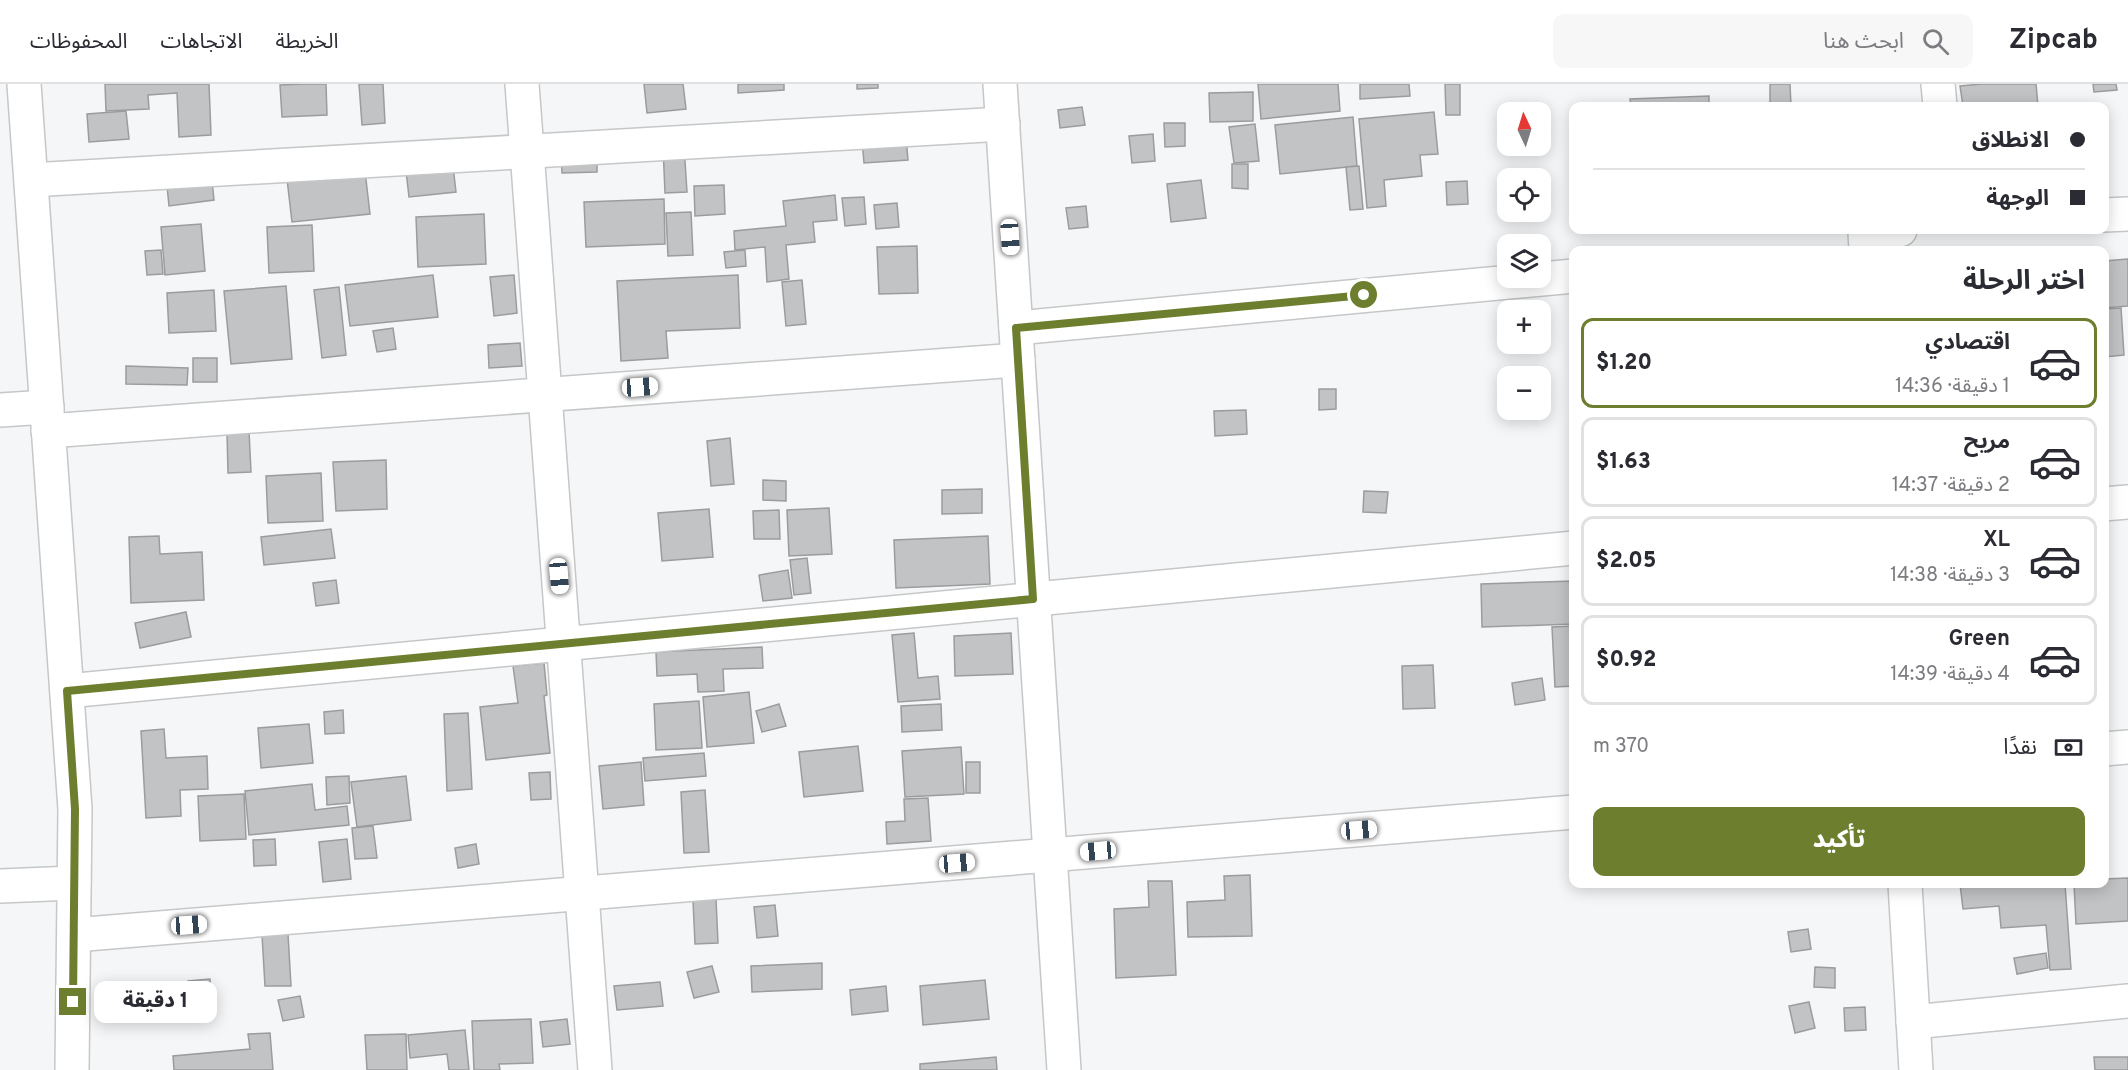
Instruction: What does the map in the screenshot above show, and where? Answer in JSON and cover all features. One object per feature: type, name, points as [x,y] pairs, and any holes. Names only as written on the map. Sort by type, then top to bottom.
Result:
[{"type":"street","points":[[24,84],[75,809],[72,1070]]},
{"type":"street","points":[[522,84],[596,1070]]},
{"type":"street","points":[[1000,84],[1064,1070]]},
{"type":"street","points":[[1938,84],[1940,102]]},
{"type":"street","points":[[31,180],[1003,124]]},
{"type":"street","points":[[2109,215],[2128,214]]},
{"type":"street","points":[[1016,328],[1569,276]]},
{"type":"street","points":[[0,410],[48,419],[545,394],[1018,360]]},
{"type":"street","points":[[2109,504],[2128,502]]},
{"type":"street","points":[[67,691],[1569,548]]},
{"type":"street","points":[[2109,749],[2128,747]]},
{"type":"street","points":[[74,935],[1569,812]]},
{"type":"street","points":[[0,886],[74,883]]},
{"type":"street","points":[[1905,888],[1916,1070]]},
{"type":"street","points":[[1913,1022],[2128,1002]]},
{"type":"building","points":[[105,84],[209,84],[211,135],[179,137],[177,93],[148,95],[149,109],[106,111]]},
{"type":"building","points":[[326,84],[327,115],[282,117],[280,85]]},
{"type":"building","points":[[359,84],[383,84],[385,123],[362,125]]},
{"type":"building","points":[[644,84],[683,84],[686,109],[647,113]]},
{"type":"building","points":[[738,84],[784,84],[784,90],[738,93]]},
{"type":"building","points":[[857,84],[878,84],[878,88],[857,89]]},
{"type":"building","points":[[1258,84],[1338,84],[1340,111],[1261,119]]},
{"type":"building","points":[[1360,84],[1409,84],[1410,96],[1360,99]]},
{"type":"building","points":[[1445,84],[1460,84],[1460,115],[1446,115]]},
{"type":"building","points":[[1770,84],[1790,84],[1791,102],[1770,102]]},
{"type":"building","points":[[2036,84],[2038,102],[1962,102],[1960,86]]},
{"type":"building","points":[[2093,84],[2116,84],[2117,90],[2094,92]]},
{"type":"building","points":[[1253,92],[1253,121],[1210,122],[1209,93]]},
{"type":"building","points":[[1709,96],[1709,102],[1630,102],[1630,99]]},
{"type":"building","points":[[1082,107],[1085,125],[1060,128],[1058,110]]},
{"type":"building","points":[[126,111],[129,139],[89,142],[87,114]]},
{"type":"building","points":[[1434,112],[1438,154],[1420,155],[1422,176],[1384,180],[1386,206],[1367,208],[1359,119]]},
{"type":"building","points":[[1353,117],[1357,166],[1280,174],[1275,125]]},
{"type":"building","points":[[1164,123],[1185,123],[1185,146],[1165,147]]},
{"type":"building","points":[[1255,124],[1259,161],[1234,163],[1229,127]]},
{"type":"building","points":[[1153,134],[1155,161],[1132,163],[1129,136]]},
{"type":"building","points":[[906,137],[908,160],[864,163],[862,140]]},
{"type":"building","points":[[597,145],[597,172],[562,173],[561,146]]},
{"type":"building","points":[[663,146],[684,146],[687,192],[665,193]]},
{"type":"building","points":[[1232,164],[1248,164],[1248,189],[1232,188]]},
{"type":"building","points":[[453,166],[456,192],[409,197],[406,171]]},
{"type":"building","points":[[1359,166],[1363,209],[1350,210],[1346,167]]},
{"type":"building","points":[[365,171],[370,214],[292,222],[287,179]]},
{"type":"building","points":[[1201,180],[1206,218],[1171,222],[1167,184]]},
{"type":"building","points":[[212,181],[214,200],[169,206],[167,186]]},
{"type":"building","points":[[1467,181],[1468,204],[1447,205],[1446,182]]},
{"type":"building","points":[[724,185],[725,214],[695,216],[694,186]]},
{"type":"building","points":[[835,195],[837,220],[813,222],[815,242],[786,245],[789,279],[767,282],[765,247],[735,250],[734,231],[786,226],[783,201]]},
{"type":"building","points":[[864,197],[866,224],[845,226],[842,198]]},
{"type":"building","points":[[664,199],[665,244],[586,247],[584,202]]},
{"type":"building","points":[[897,203],[899,227],[876,229],[874,205]]},
{"type":"building","points":[[1086,206],[1088,227],[1069,229],[1066,208]]},
{"type":"building","points":[[691,212],[693,255],[668,256],[666,213]]},
{"type":"building","points":[[484,214],[486,264],[418,267],[416,217]]},
{"type":"building","points":[[201,224],[205,271],[165,275],[161,227]]},
{"type":"building","points":[[312,225],[314,271],[269,273],[267,227]]},
{"type":"building","points":[[917,246],[918,293],[879,294],[877,247]]},
{"type":"building","points":[[161,250],[163,274],[147,275],[145,251]]},
{"type":"building","points":[[745,250],[746,266],[726,268],[724,252]]},
{"type":"building","points":[[2128,259],[2128,306],[2109,308],[2109,261]]},
{"type":"building","points":[[433,275],[438,317],[350,326],[345,285]]},
{"type":"building","points":[[514,275],[517,313],[494,316],[490,277]]},
{"type":"building","points":[[738,275],[740,328],[666,331],[668,358],[621,361],[617,281]]},
{"type":"building","points":[[802,280],[806,324],[786,326],[782,282]]},
{"type":"building","points":[[286,286],[292,359],[231,364],[224,291]]},
{"type":"building","points":[[339,287],[346,355],[322,358],[314,290]]},
{"type":"building","points":[[214,290],[216,331],[169,333],[167,293]]},
{"type":"building","points":[[2121,308],[2124,355],[2109,356],[2109,309]]},
{"type":"building","points":[[393,328],[396,349],[377,352],[373,331]]},
{"type":"building","points":[[520,343],[522,366],[489,368],[488,345]]},
{"type":"building","points":[[193,358],[217,358],[217,382],[193,382]]},
{"type":"building","points":[[126,366],[188,368],[187,385],[126,384]]},
{"type":"building","points":[[1319,389],[1336,389],[1336,409],[1319,410]]},
{"type":"building","points":[[1246,410],[1247,434],[1215,436],[1214,411]]},
{"type":"building","points":[[249,431],[251,472],[228,473],[227,432]]},
{"type":"building","points":[[730,438],[734,484],[711,486],[707,441]]},
{"type":"building","points":[[386,460],[387,509],[336,511],[333,462]]},
{"type":"building","points":[[321,473],[323,521],[268,523],[266,476]]},
{"type":"building","points":[[763,480],[786,481],[786,501],[763,500]]},
{"type":"building","points":[[982,489],[982,513],[942,514],[942,490]]},
{"type":"building","points":[[1364,491],[1388,492],[1386,513],[1363,512]]},
{"type":"building","points":[[829,508],[832,554],[789,556],[787,510]]},
{"type":"building","points":[[709,509],[713,557],[662,561],[658,513]]},
{"type":"building","points":[[779,510],[780,539],[754,539],[753,511]]},
{"type":"building","points":[[331,529],[335,558],[264,565],[261,537]]},
{"type":"building","points":[[159,536],[160,554],[202,552],[204,600],[131,603],[129,537]]},
{"type":"building","points":[[988,536],[990,584],[896,588],[894,540]]},
{"type":"building","points":[[807,558],[811,593],[794,595],[790,560]]},
{"type":"building","points":[[788,570],[792,598],[763,601],[759,575]]},
{"type":"building","points":[[336,580],[339,603],[316,606],[313,583]]},
{"type":"building","points":[[1569,581],[1569,624],[1482,627],[1481,584]]},
{"type":"building","points":[[186,612],[191,637],[140,648],[135,623]]},
{"type":"building","points":[[1569,626],[1569,686],[1555,687],[1552,627]]},
{"type":"building","points":[[914,633],[918,678],[938,676],[940,699],[898,702],[892,635]]},
{"type":"building","points":[[1011,633],[1013,674],[955,676],[954,636]]},
{"type":"building","points":[[762,647],[763,668],[723,669],[724,691],[698,692],[697,674],[657,676],[656,652]]},
{"type":"building","points":[[544,663],[547,695],[544,696],[550,753],[486,760],[480,707],[518,703],[513,666]]},
{"type":"building","points":[[1433,665],[1435,708],[1403,709],[1402,666]]},
{"type":"building","points":[[1542,678],[1545,700],[1515,705],[1512,683]]},
{"type":"building","points":[[749,692],[754,743],[707,747],[703,697]]},
{"type":"building","points":[[699,701],[702,748],[656,750],[654,704]]},
{"type":"building","points":[[779,704],[786,726],[762,732],[756,711]]},
{"type":"building","points":[[941,704],[942,730],[902,732],[901,706]]},
{"type":"building","points":[[343,710],[344,733],[325,734],[324,712]]},
{"type":"building","points":[[468,713],[472,789],[447,791],[444,714]]},
{"type":"building","points":[[309,724],[313,763],[261,768],[258,728]]},
{"type":"building","points":[[164,729],[166,758],[207,756],[208,789],[180,790],[181,816],[146,818],[141,731]]},
{"type":"building","points":[[858,746],[863,791],[804,797],[799,752]]},
{"type":"building","points":[[961,747],[964,794],[905,797],[902,751]]},
{"type":"building","points":[[704,753],[706,776],[645,781],[643,758]]},
{"type":"building","points":[[641,762],[644,805],[603,809],[599,766]]},
{"type":"building","points":[[966,762],[980,762],[980,793],[966,793]]},
{"type":"building","points":[[550,772],[551,799],[531,800],[529,773]]},
{"type":"building","points":[[349,776],[350,803],[327,805],[326,777]]},
{"type":"building","points":[[406,776],[411,820],[357,827],[351,782]]},
{"type":"building","points":[[312,784],[315,810],[347,806],[349,825],[249,835],[245,791]]},
{"type":"building","points":[[705,790],[709,852],[684,853],[681,792]]},
{"type":"building","points":[[244,794],[246,839],[200,841],[198,796]]},
{"type":"building","points":[[928,798],[931,841],[887,844],[886,822],[905,821],[904,799]]},
{"type":"building","points":[[373,826],[377,858],[355,859],[352,828]]},
{"type":"building","points":[[275,839],[276,865],[254,866],[253,840]]},
{"type":"building","points":[[347,839],[351,879],[323,882],[319,842]]},
{"type":"building","points":[[476,844],[479,864],[458,868],[455,848]]},
{"type":"building","points":[[1250,875],[1252,936],[1188,937],[1187,902],[1225,900],[1224,876]]},
{"type":"building","points":[[2128,878],[2128,921],[2076,924],[2074,888],[2109,888],[2109,879]]},
{"type":"building","points":[[1148,881],[1172,881],[1176,975],[1116,978],[1114,909],[1149,907]]},
{"type":"building","points":[[1960,888],[2065,888],[2071,969],[2050,970],[2046,925],[2001,928],[1999,906],[1963,909]]},
{"type":"building","points":[[716,899],[718,943],[695,944],[693,900]]},
{"type":"building","points":[[775,905],[778,936],[757,938],[754,907]]},
{"type":"building","points":[[1808,929],[1811,949],[1791,952],[1788,932]]},
{"type":"building","points":[[288,934],[291,986],[265,986],[262,935]]},
{"type":"building","points":[[2046,953],[2048,968],[2017,974],[2014,958]]},
{"type":"building","points":[[822,963],[822,989],[752,992],[751,966]]},
{"type":"building","points":[[712,966],[719,992],[694,998],[687,972]]},
{"type":"building","points":[[1815,967],[1835,968],[1835,988],[1814,987]]},
{"type":"building","points":[[210,979],[212,1004],[189,1006],[188,981]]},
{"type":"building","points":[[985,980],[989,1019],[923,1025],[920,986]]},
{"type":"building","points":[[660,982],[663,1006],[617,1010],[614,986]]},
{"type":"building","points":[[886,986],[888,1011],[852,1015],[850,990]]},
{"type":"building","points":[[300,996],[304,1017],[283,1021],[278,1000]]},
{"type":"building","points":[[1809,1002],[1815,1028],[1795,1033],[1789,1006]]},
{"type":"building","points":[[1865,1007],[1866,1030],[1845,1031],[1844,1008]]},
{"type":"building","points":[[531,1019],[533,1063],[499,1064],[500,1070],[474,1070],[472,1021]]},
{"type":"building","points":[[567,1019],[570,1044],[543,1047],[540,1022]]},
{"type":"building","points":[[465,1030],[469,1070],[449,1070],[447,1054],[410,1058],[408,1035]]},
{"type":"building","points":[[270,1033],[273,1070],[174,1070],[173,1056],[250,1049],[248,1034]]},
{"type":"building","points":[[406,1034],[407,1070],[367,1070],[365,1035]]},
{"type":"building","points":[[996,1057],[997,1070],[920,1070],[920,1064]]},
{"type":"building","points":[[2094,1057],[2128,1057],[2128,1070],[2095,1070]]},
{"type":"route","points":[[73,1002],[75,809],[67,691],[1033,599],[1016,328],[1364,295]]}]
